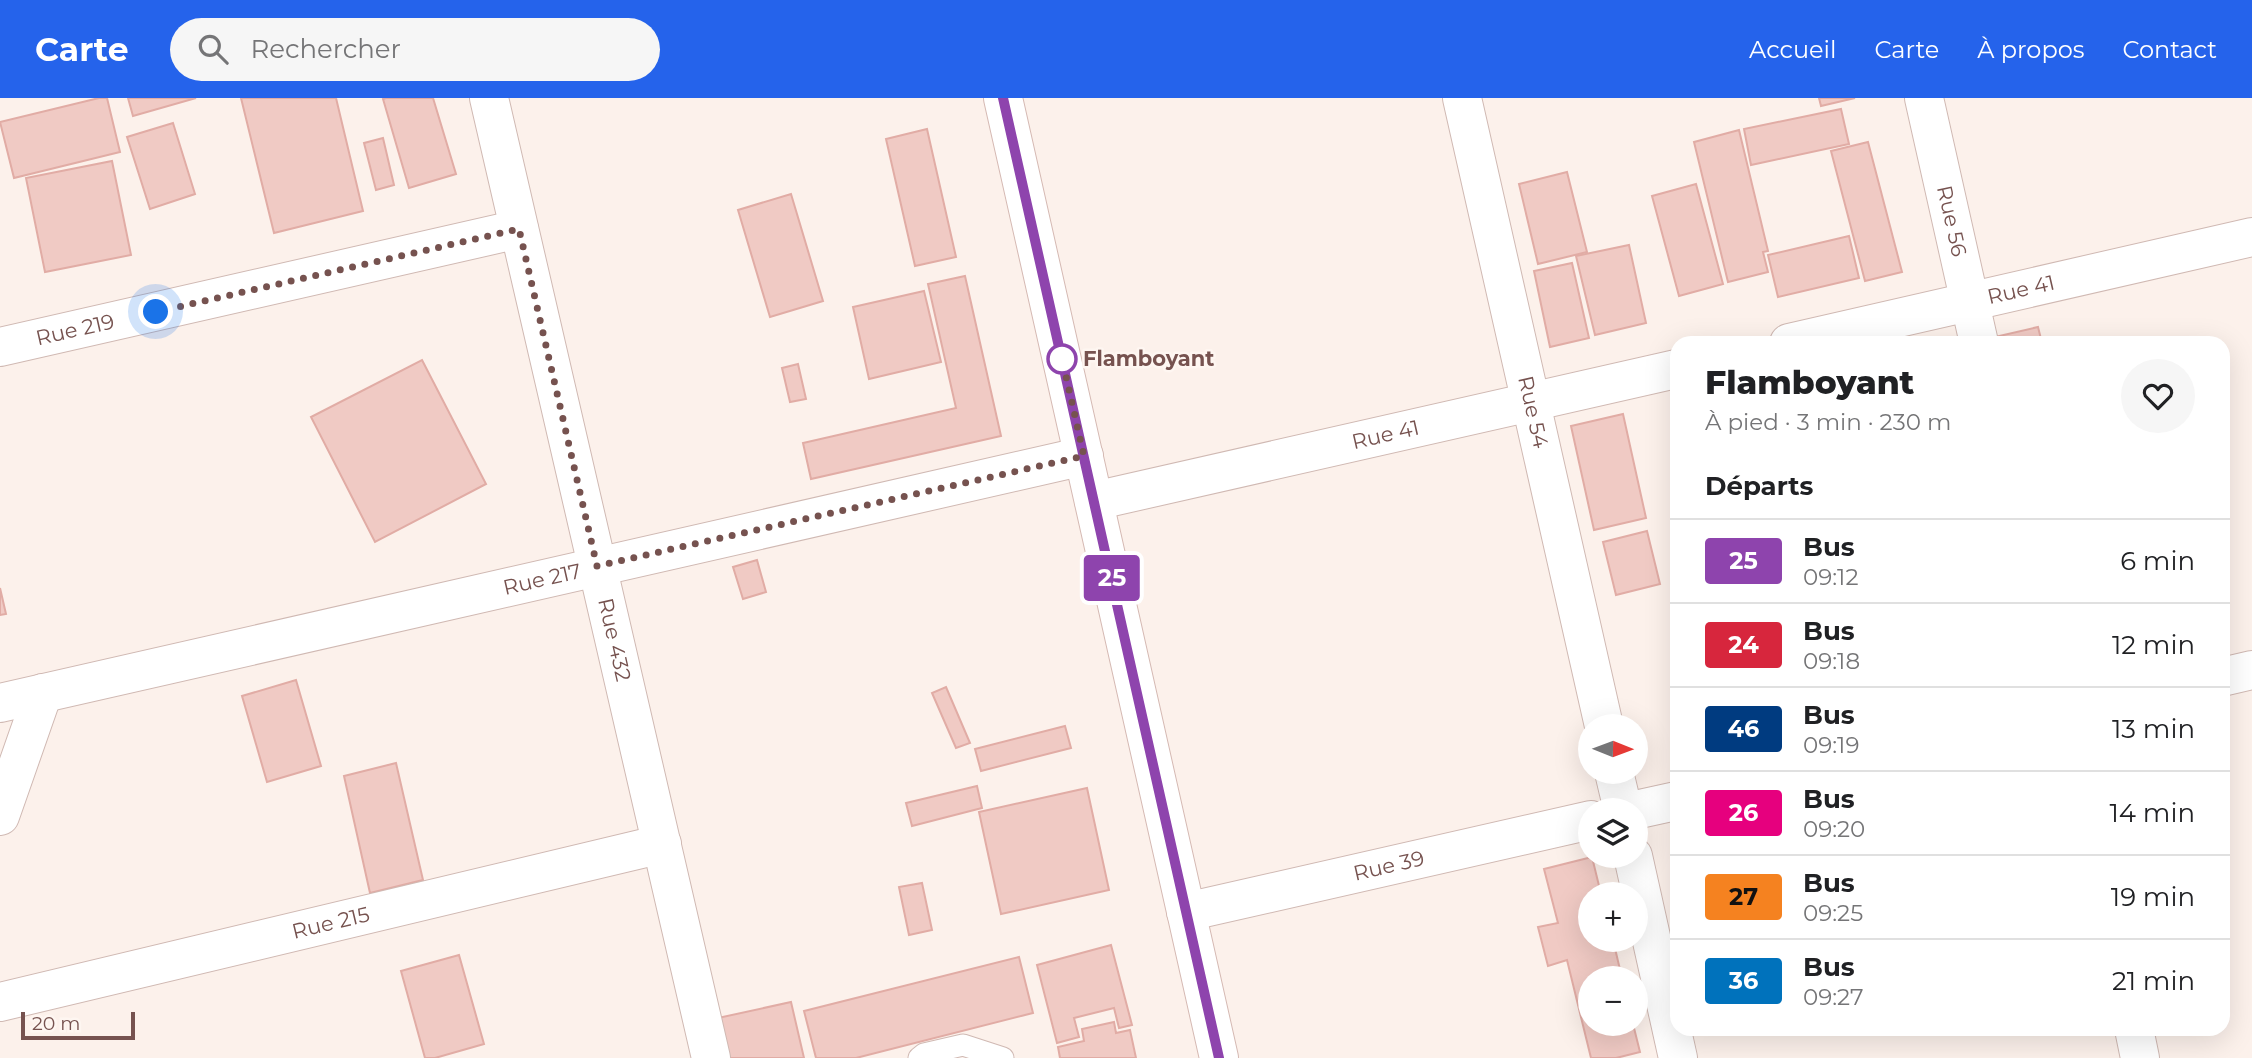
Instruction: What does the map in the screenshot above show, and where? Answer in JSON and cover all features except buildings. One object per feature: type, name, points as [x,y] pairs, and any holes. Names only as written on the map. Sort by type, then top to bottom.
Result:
[{"type":"street","name":"Rue 432","points":[[489,98],[711,1058]]},
{"type":"street","points":[[1003,98],[1219,1058]]},
{"type":"street","name":"Rue 54","points":[[1462,98],[1601,714]]},
{"type":"street","name":"Rue 56","points":[[1924,98],[1977,336]]},
{"type":"street","name":"Rue 219","points":[[0,347],[519,229]]},
{"type":"street","name":"Rue 41","points":[[1820,336],[2252,237]]},
{"type":"street","name":"Rue 41","points":[[1094,501],[1670,370]]},
{"type":"street","name":"Rue 217","points":[[0,703],[1084,456]]},
{"type":"street","points":[[2230,675],[2252,670]]},
{"type":"street","points":[[0,816],[43,693]]},
{"type":"street","points":[[1648,807],[1670,802]]},
{"type":"street","name":"Rue 39","points":[[1186,912],[1578,823]]},
{"type":"street","name":"Rue 215","points":[[0,1002],[662,844]]},
{"type":"street","points":[[1636,868],[1670,1022]]},
{"type":"street","points":[[1673,1036],[1678,1058]]},
{"type":"street","points":[[2135,1036],[2140,1058]]},
{"type":"lane","points":[[919,1058],[924,1054],[962,1045],[1003,1058]]},
{"type":"bus line","name":"25","points":[[1003,98],[1219,1058]]},
{"type":"place","name":"Flamboyant","points":[[1062,359]]},
{"type":"route","points":[[156,312],[519,229],[597,566],[1084,456],[1061,354],[1062,359]]}]
